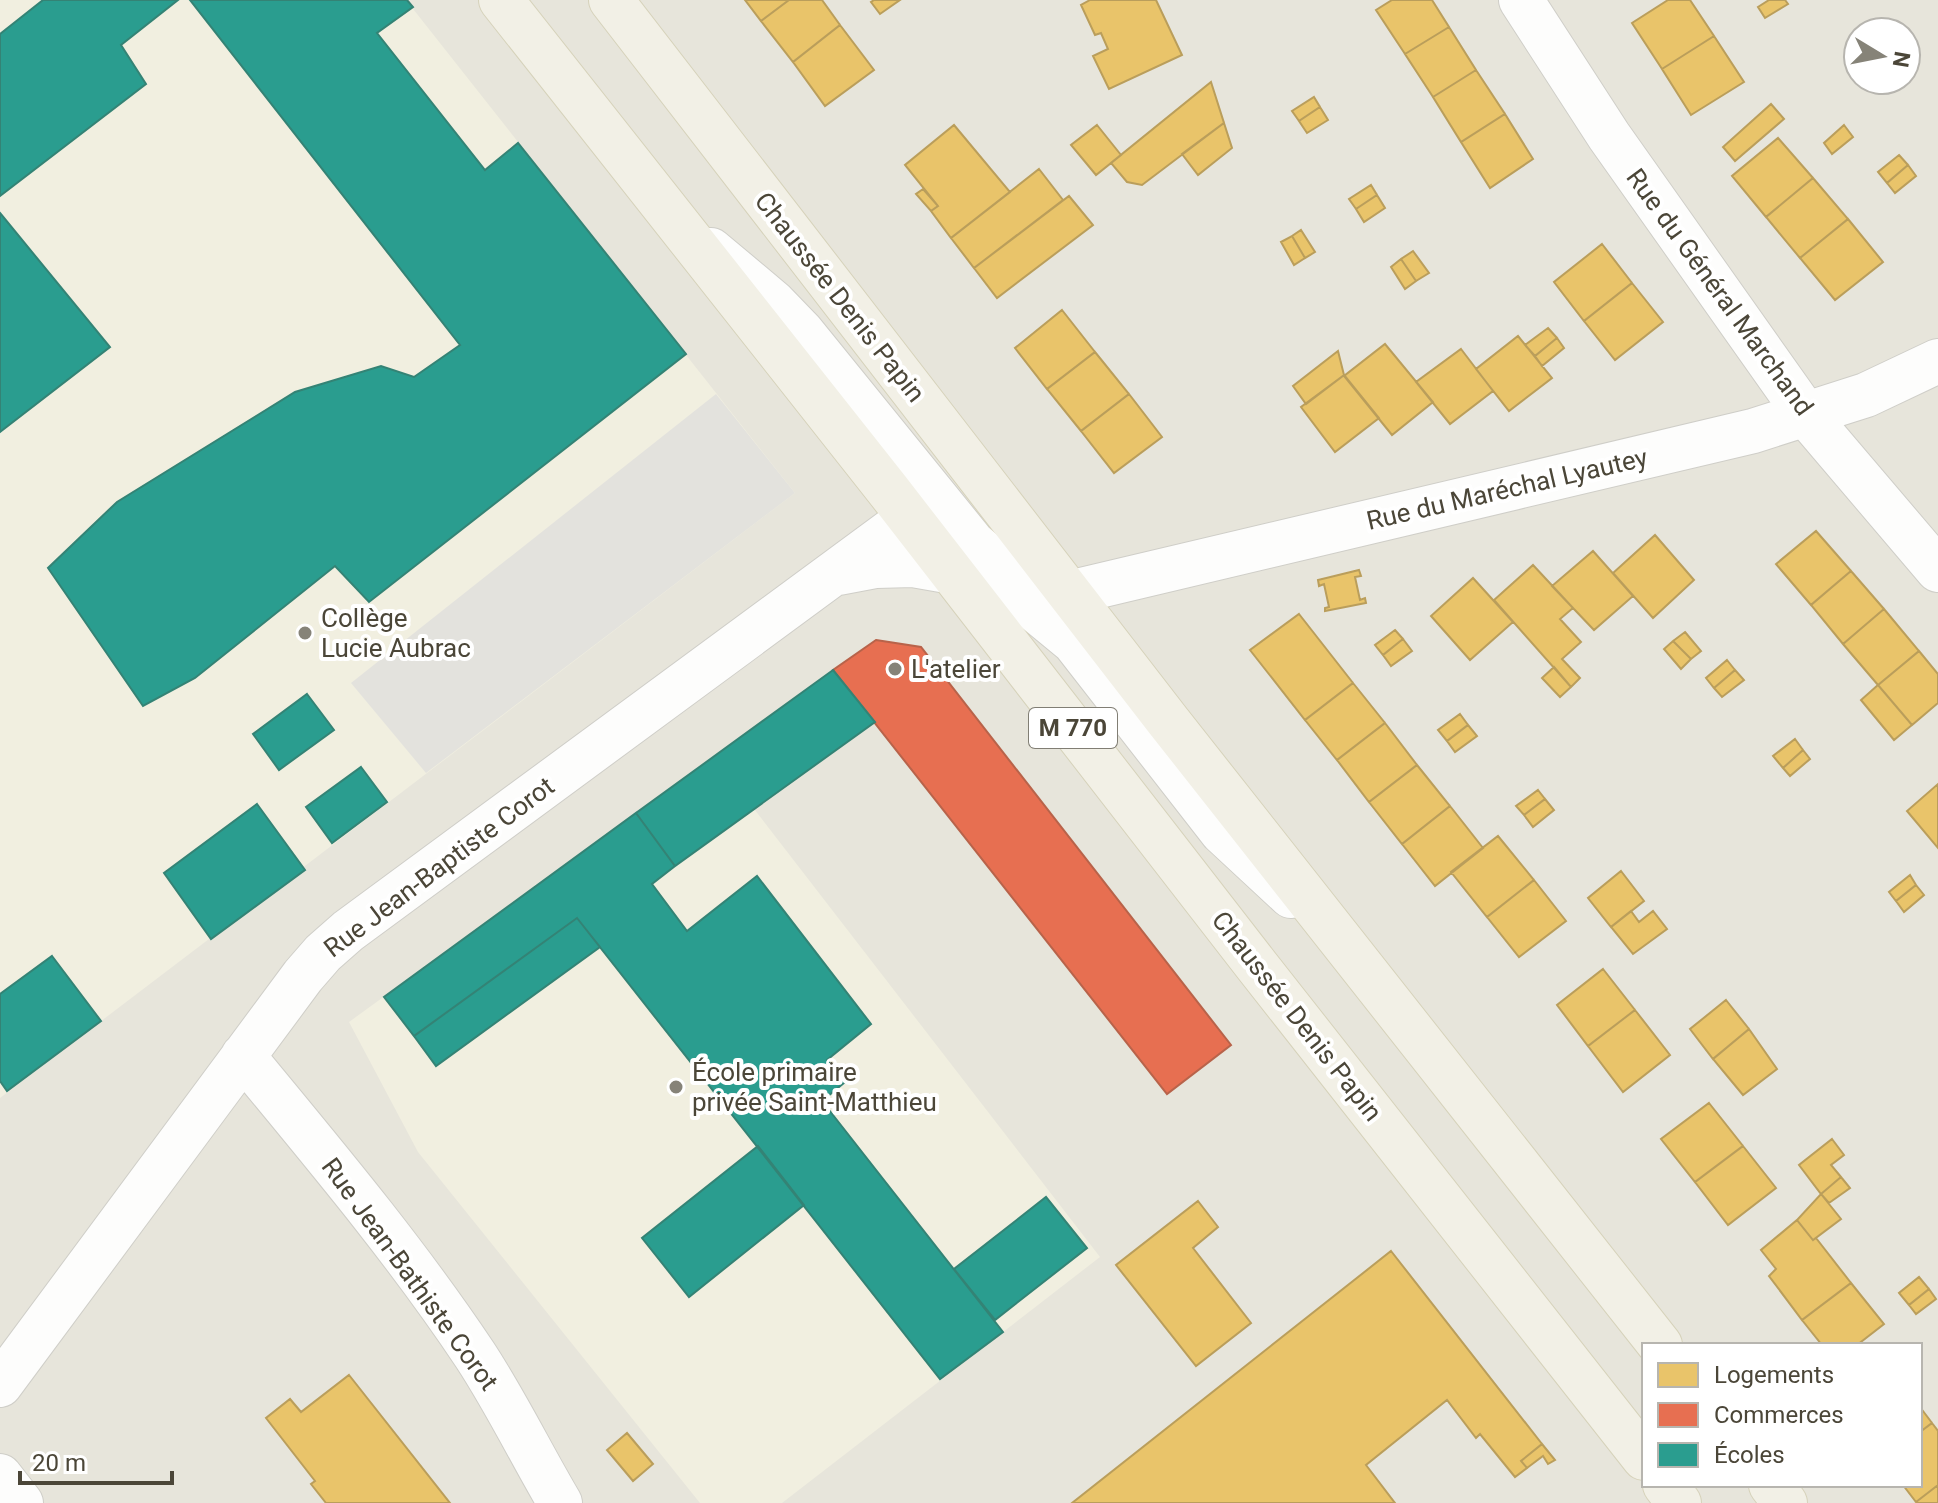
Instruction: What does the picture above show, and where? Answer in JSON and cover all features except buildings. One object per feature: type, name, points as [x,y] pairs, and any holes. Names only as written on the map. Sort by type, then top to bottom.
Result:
[{"type":"main road","name":"Chaussée Denis Papin","points":[[501,0],[910,517],[1257,966],[1642,1455]]},
{"type":"main road","name":"Chaussée Denis Papin","points":[[611,0],[1069,593],[1658,1343]]},
{"type":"main road","points":[[1667,1487],[1679,1503]]},
{"type":"main road","points":[[1773,1487],[1785,1503]]},
{"type":"street","name":"Rue du Général Marchand","points":[[1521,0],[1609,136],[1807,416],[1938,570]]},
{"type":"street","name":"Chaussée Denis Papin","points":[[672,217],[773,302],[802,332],[973,543],[996,564],[1022,578],[1069,593]]},
{"type":"street","name":"Rue du Maréchal Lyautey","points":[[1069,593],[1753,431],[1866,395],[1938,361]]},
{"type":"street","name":"Rue Jean-Baptiste Corot","points":[[0,1385],[323,953],[348,931],[910,517]]},
{"type":"street","name":"Chaussée Denis Papin","points":[[832,575],[876,566],[913,565],[953,572],[1034,609],[1074,642],[1222,832],[1278,886],[1334,930]]},
{"type":"street","name":"Rue Jean-Bathiste Corot","points":[[243,1056],[367,1209],[457,1329],[498,1393],[560,1503]]},
{"type":"street","points":[[0,1476],[21,1503]]},
{"type":"shaded area","points":[[0,0],[1938,0],[1938,1503],[0,1503]]},
{"type":"shaded area","name":"Collège Lucie Aubrac","points":[[0,0],[406,0],[795,493],[0,1098]]},
{"type":"shaded area","points":[[716,394],[795,493],[426,773],[351,683]]},
{"type":"shaded area","name":"École primaire privée Saint-Matthieu","points":[[714,757],[1100,1257],[782,1503],[700,1503],[418,1152],[349,1022]]},
{"type":"place","name":"Collège Lucie Aubrac","points":[[305,633]]},
{"type":"place","name":"L'atelier","points":[[895,669]]},
{"type":"place","name":"École primaire privée Saint-Matthieu","points":[[676,1087]]}]
